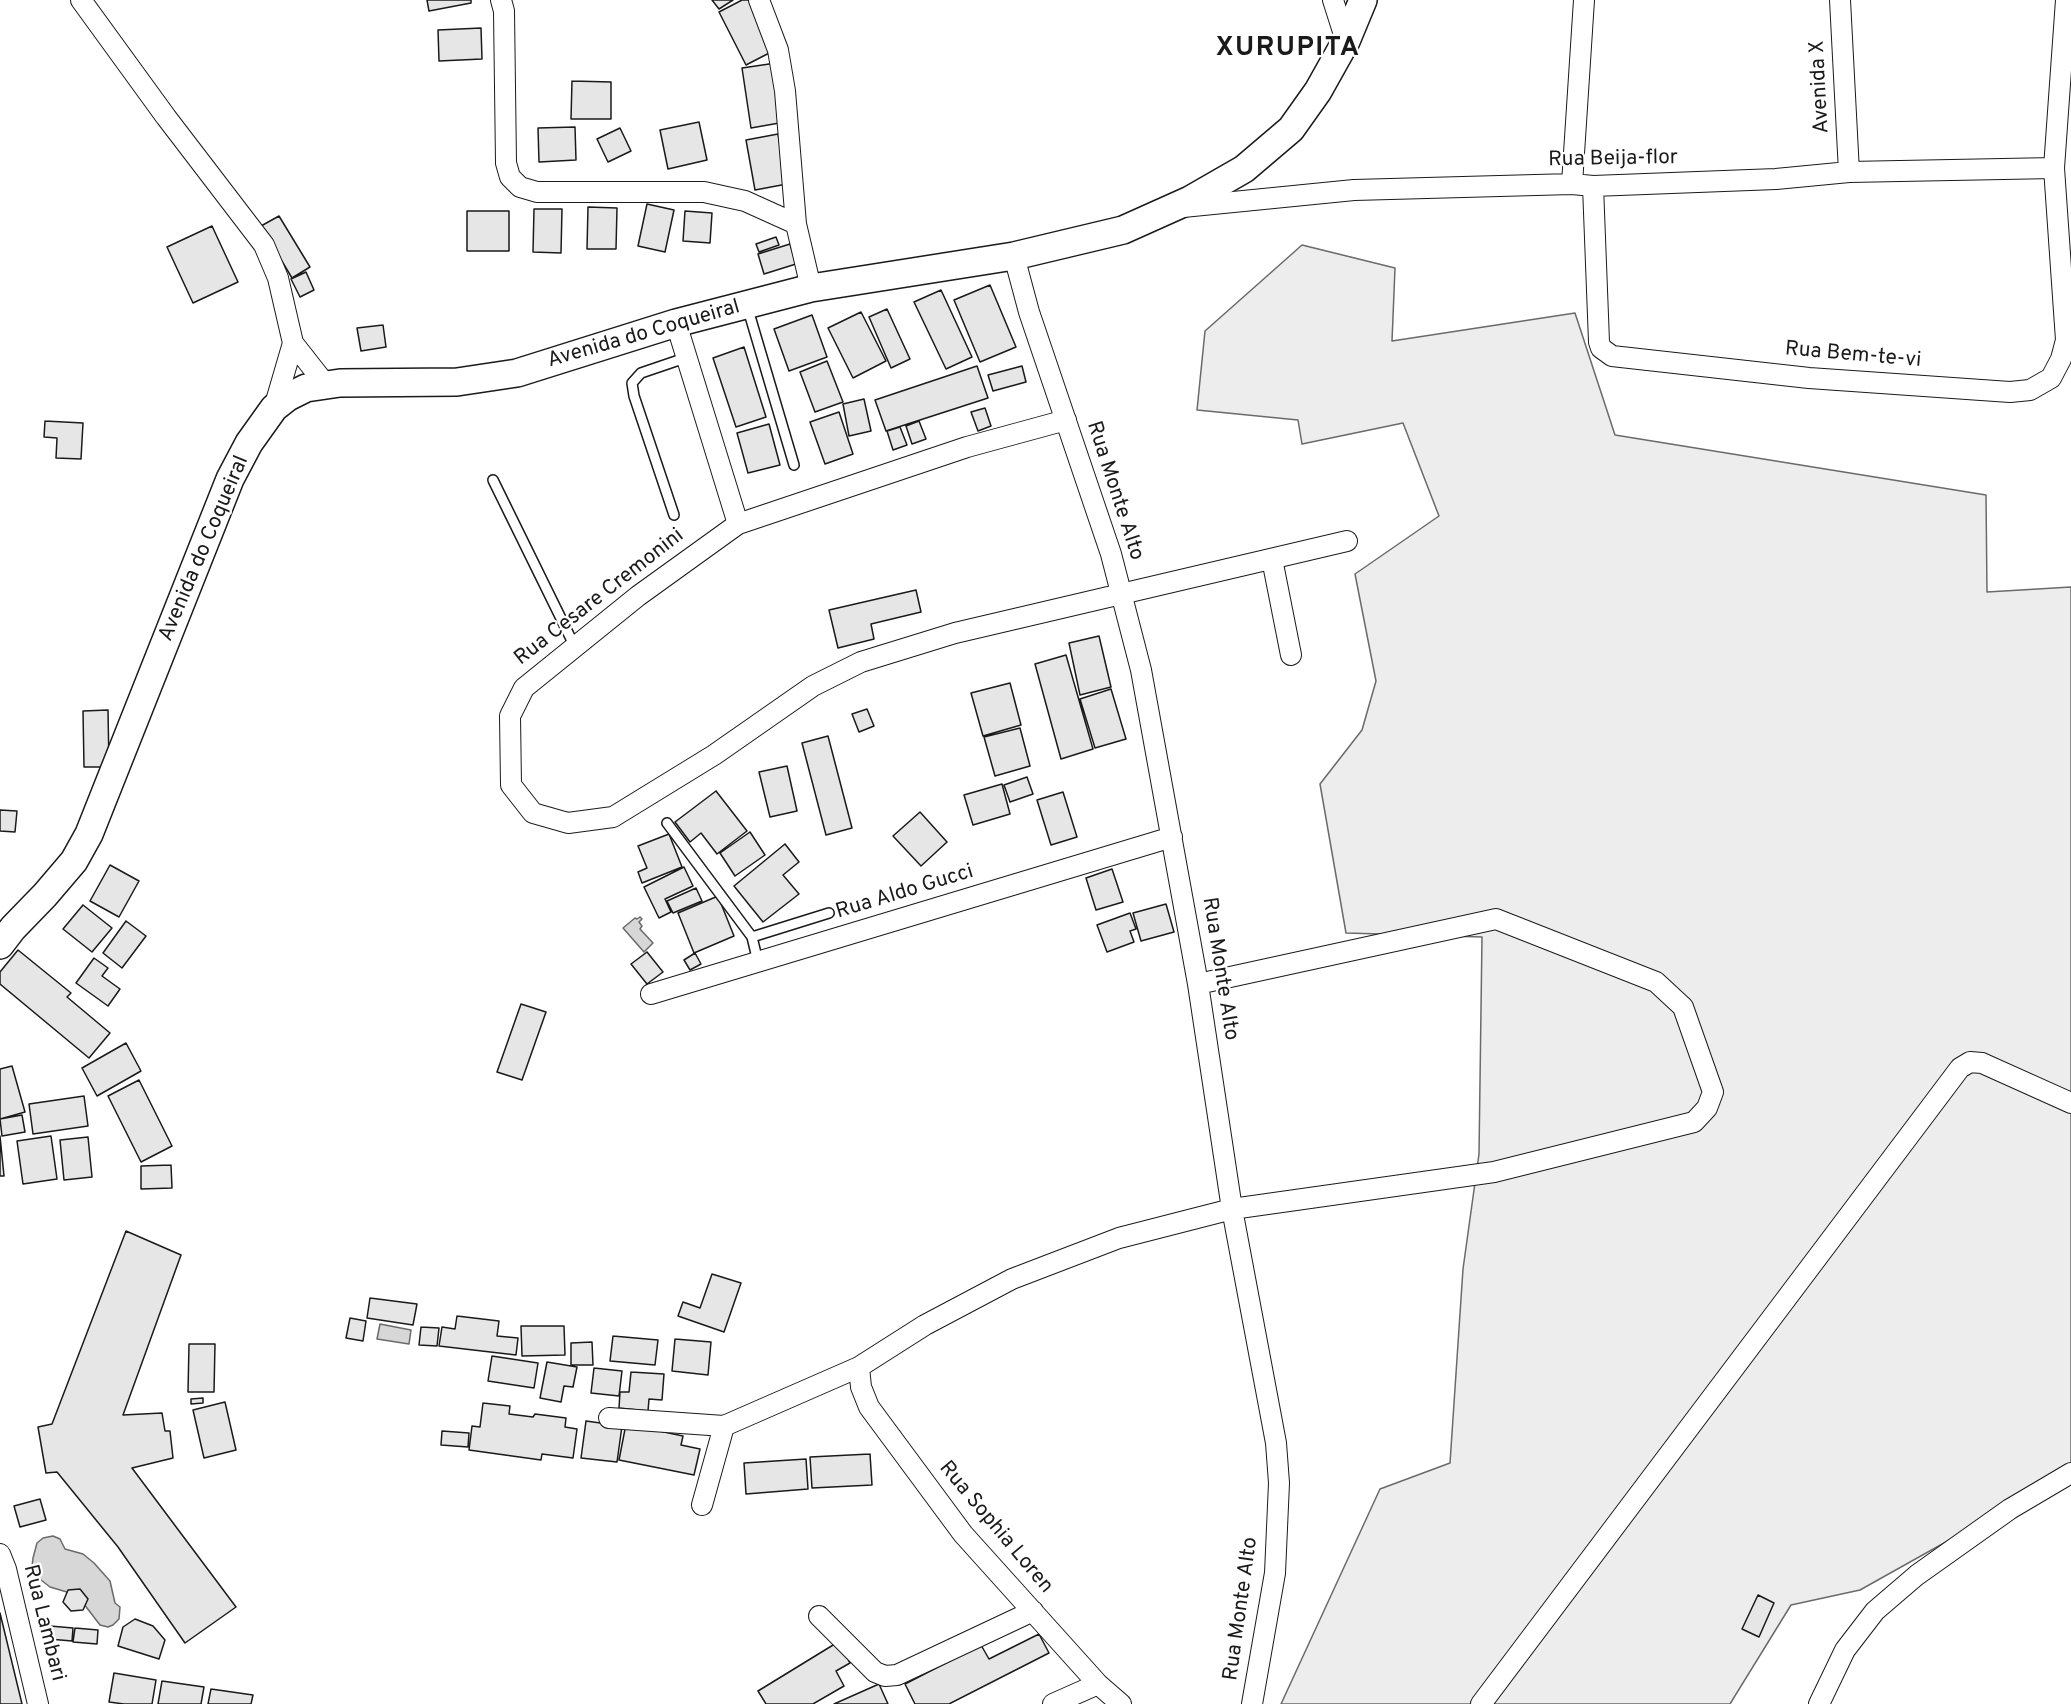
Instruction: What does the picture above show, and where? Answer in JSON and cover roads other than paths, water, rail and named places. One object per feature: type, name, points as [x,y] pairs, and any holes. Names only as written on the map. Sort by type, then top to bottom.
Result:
[{"type":"main road","name":"Avenida do Coqueiral","points":[[0,945],[74,861],[89,834],[230,479],[249,443],[274,408],[288,397],[306,388],[340,383],[457,382],[516,373],[676,323],[811,288],[1014,256],[1123,230],[1173,208],[1244,169],[1291,129],[1318,91],[1346,41],[1364,0]]},
{"type":"street","points":[[81,0],[166,117],[264,245],[278,278],[293,343],[326,386]]},
{"type":"street","points":[[501,0],[504,11],[506,163],[510,177],[520,187],[537,192],[704,192],[744,201],[796,224]]},
{"type":"street","points":[[759,0],[778,50],[796,224],[811,288]]},
{"type":"street","points":[[1333,0],[1346,41]]},
{"type":"street","points":[[1572,184],[1584,0]]},
{"type":"street","name":"Avenida X","points":[[1840,0],[1849,172]]},
{"type":"street","name":"Rua Bem-te-vi","points":[[1593,186],[1599,342],[1601,348],[1612,356],[1809,378],[2010,392],[2030,390],[2050,378],[2061,359],[2066,340],[2054,168],[2066,0]]},
{"type":"street","name":"Rua Beija-flor","points":[[1173,208],[1354,190],[1572,184],[1593,186],[1776,179],[1849,172],[2054,168]]},
{"type":"street","name":"Rua Monte Alto","points":[[1014,256],[1029,312],[1112,554],[1141,670],[1198,984],[1232,1209],[1276,1443],[1279,1483],[1275,1573],[1252,1704]]},
{"type":"street","points":[[676,323],[738,524]]},
{"type":"street","points":[[274,408],[293,343]]},
{"type":"street","name":"Rua Cesare Cremonini","points":[[1066,420],[968,447],[738,524],[638,596],[524,688],[510,716],[511,785],[533,813],[568,823],[613,817],[714,755],[813,686],[861,662],[955,633],[1347,541]]},
{"type":"street","points":[[1272,559],[1291,655]]},
{"type":"street","name":"Rua Aldo Gucci","points":[[651,994],[1172,837]]},
{"type":"street","points":[[609,1418],[724,1425],[859,1367],[925,1325],[1012,1279],[1119,1238],[1232,1209],[1505,1169],[1694,1122],[1707,1108],[1713,1092],[1683,1008],[1656,982],[1496,919],[1198,984]]},
{"type":"street","points":[[1481,1704],[1960,1068],[1970,1062],[1982,1063],[2071,1104]]},
{"type":"street","name":"Rua Sophia Loren","points":[[859,1367],[861,1388],[869,1407],[963,1534],[1098,1683],[1121,1704]]},
{"type":"street","points":[[702,1505],[724,1425]]},
{"type":"street","points":[[1819,1704],[1845,1650],[1875,1611],[1917,1575],[2010,1509],[2071,1473]]},
{"type":"street","name":"Rua Lambari","points":[[0,1554],[6,1569],[38,1704]]},
{"type":"street","points":[[819,1616],[875,1672],[885,1676],[897,1675],[1033,1611]]},
{"type":"street","points":[[1053,1704],[1098,1683]]},
{"type":"lane","points":[[747,304],[794,465]]},
{"type":"lane","points":[[674,515],[634,396],[632,383],[641,373],[688,357]]},
{"type":"lane","points":[[493,480],[575,646]]},
{"type":"lane","points":[[667,823],[752,937],[758,962]]},
{"type":"lane","points":[[752,937],[830,913]]},
{"type":"district","name":"XURUPITA","points":[[1288,50]]}]
